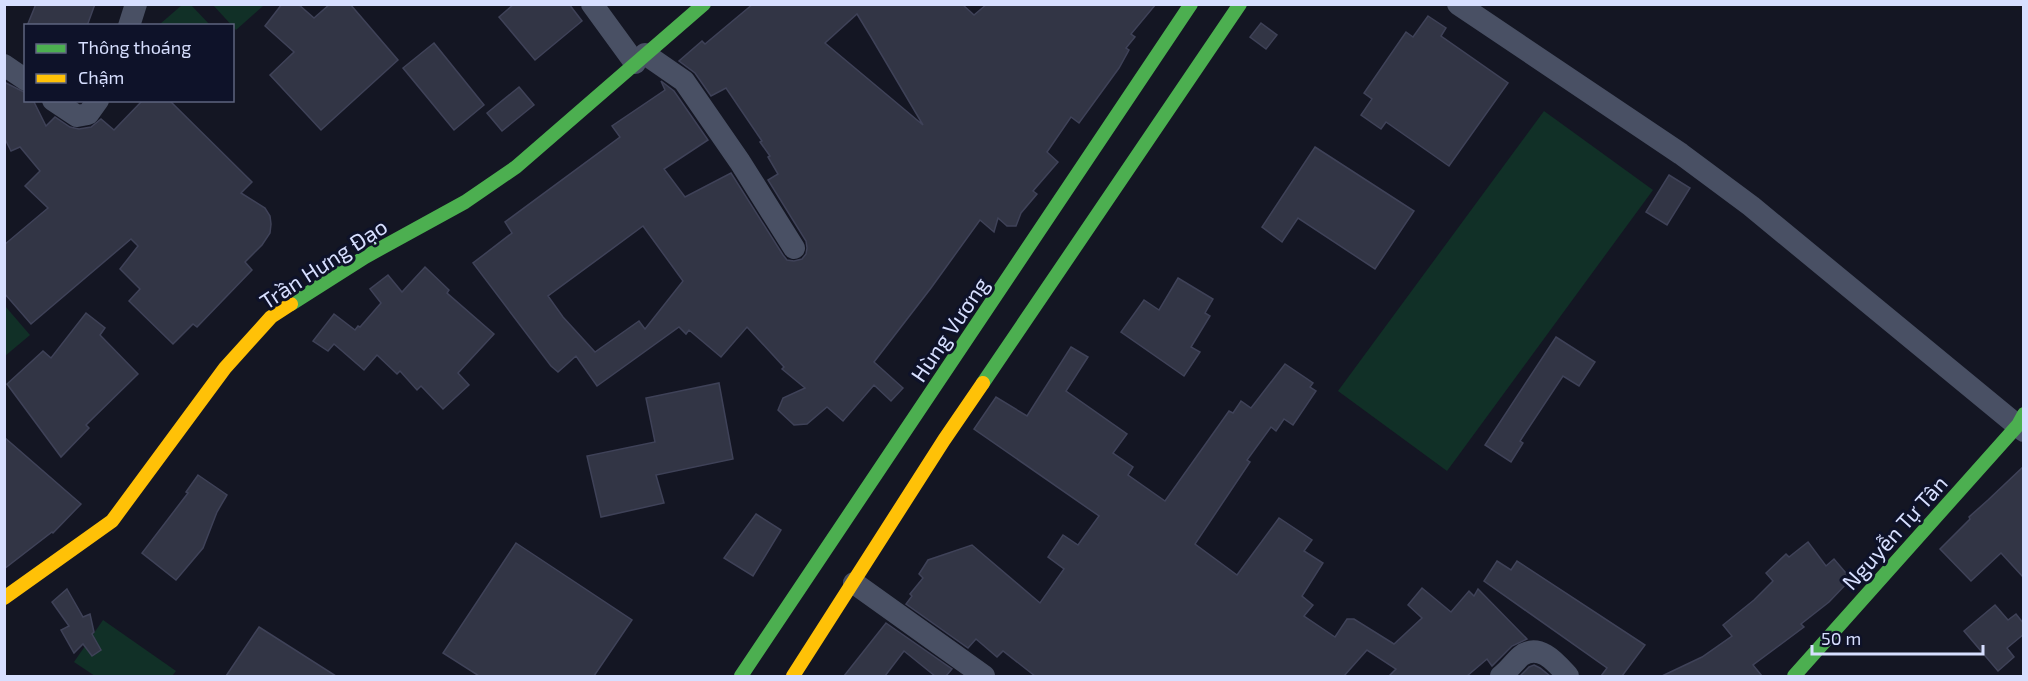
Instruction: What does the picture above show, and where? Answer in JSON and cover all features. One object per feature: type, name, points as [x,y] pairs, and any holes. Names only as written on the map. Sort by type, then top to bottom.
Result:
[{"type":"main road","name":"Trần Hưng Đạo","points":[[4,598],[112,521],[225,369],[271,317],[365,257],[465,202],[516,167],[705,4]]},
{"type":"main road","name":"Hùng Vương","points":[[741,676],[845,530],[1191,4]]},
{"type":"main road","points":[[792,676],[854,584],[869,547],[1240,4]]},
{"type":"main road","name":"Nguyễn Tự Tân","points":[[1794,676],[2022,423]]},
{"type":"street","points":[[130,24],[136,4]]},
{"type":"street","points":[[592,4],[640,58],[684,81],[740,162],[794,248]]},
{"type":"street","points":[[1458,4],[1681,154],[1751,206],[2022,423]]},
{"type":"street","points":[[4,65],[24,79]]},
{"type":"street","points":[[56,102],[77,116],[88,114],[97,102]]},
{"type":"street","points":[[854,584],[984,676]]},
{"type":"street","points":[[1501,676],[1522,655],[1540,652],[1552,658],[1568,676]]},
{"type":"green space","points":[[182,5],[191,5],[209,24],[160,24]]},
{"type":"green space","points":[[213,5],[263,6],[236,30],[234,24],[230,24]]},
{"type":"green space","points":[[1544,111],[1653,190],[1447,471],[1338,391]]},
{"type":"green space","points":[[5,306],[30,335],[4,356]]},
{"type":"green space","points":[[103,620],[176,671],[172,676],[95,676],[74,662]]},
{"type":"building","points":[[36,4],[95,4],[88,24],[28,24]]},
{"type":"building","points":[[282,4],[298,4],[314,18],[330,4],[350,4],[398,60],[321,130],[270,75],[294,52],[265,26]]},
{"type":"building","points":[[514,4],[569,4],[582,21],[535,60],[499,17]]},
{"type":"building","points":[[753,4],[962,4],[974,15],[987,4],[1156,4],[1131,34],[1135,37],[1126,48],[1129,50],[1119,68],[1079,123],[1071,117],[1047,152],[1058,162],[1033,191],[1037,194],[1021,213],[1016,226],[1007,226],[998,218],[994,232],[980,220],[874,362],[903,388],[891,401],[874,385],[843,421],[827,407],[807,424],[794,425],[778,410],[783,398],[805,388],[782,369],[784,367],[747,327],[721,357],[689,330],[686,334],[679,327],[597,386],[576,356],[558,372],[551,366],[473,263],[512,233],[505,222],[620,137],[612,126],[665,90],[661,81],[674,91],[708,140],[664,169],[685,197],[731,173],[787,260],[802,259],[806,254],[806,241],[768,180],[778,174],[768,157],[770,156],[760,142],[762,141],[726,88],[711,96],[695,73],[679,61],[702,41],[705,44]],"holes":[[[857,14],[871,37],[923,125],[825,43]],[[643,226],[683,281],[645,329],[639,321],[595,352],[563,317],[548,296]]]},
{"type":"building","points":[[1428,16],[1446,28],[1441,36],[1508,83],[1449,166],[1386,122],[1381,129],[1361,115],[1372,99],[1364,93],[1406,32],[1413,37]]},
{"type":"building","points":[[1261,23],[1277,35],[1266,49],[1250,37]]},
{"type":"building","points":[[434,43],[484,105],[454,130],[403,68]]},
{"type":"building","points":[[4,82],[24,92],[24,102],[34,102],[46,126],[55,117],[70,127],[79,129],[91,127],[101,119],[114,130],[141,102],[171,102],[252,182],[241,193],[265,208],[270,216],[270,233],[245,262],[252,270],[197,327],[193,324],[173,344],[129,301],[140,289],[120,269],[138,246],[131,239],[31,324],[4,293],[4,245],[48,208],[25,186],[40,171],[20,147],[11,151],[4,137]]},
{"type":"building","points":[[519,87],[534,105],[502,131],[487,113]]},
{"type":"building","points":[[1315,147],[1414,211],[1375,269],[1298,218],[1282,242],[1262,227]]},
{"type":"building","points":[[1669,175],[1690,188],[1667,225],[1646,212]]},
{"type":"building","points":[[425,267],[449,290],[447,293],[494,334],[458,373],[469,385],[443,409],[421,386],[417,390],[400,371],[397,374],[377,355],[364,370],[334,344],[328,351],[313,341],[334,314],[355,330],[358,326],[360,327],[381,303],[370,289],[388,275],[402,292]]},
{"type":"building","points":[[1178,278],[1213,299],[1205,313],[1210,316],[1191,347],[1200,352],[1184,376],[1121,332],[1144,300],[1159,310]]},
{"type":"building","points":[[86,313],[105,328],[100,335],[138,374],[86,425],[89,428],[61,457],[7,384],[43,351],[51,358]]},
{"type":"building","points":[[1556,337],[1595,362],[1579,386],[1563,376],[1520,441],[1523,443],[1511,462],[1485,445]]},
{"type":"building","points":[[1071,347],[1088,357],[1066,391],[1127,434],[1113,453],[1133,467],[1128,475],[1165,501],[1229,411],[1233,413],[1241,401],[1251,408],[1285,364],[1313,383],[1310,387],[1316,391],[1293,425],[1284,419],[1276,431],[1271,427],[1247,460],[1250,462],[1195,544],[1237,575],[1279,518],[1312,540],[1304,551],[1323,563],[1302,596],[1313,605],[1304,616],[1335,637],[1347,619],[1354,619],[1394,644],[1422,618],[1408,605],[1422,588],[1451,612],[1469,591],[1474,596],[1478,589],[1527,639],[1512,646],[1492,666],[1487,659],[1467,676],[1389,676],[1396,669],[1367,650],[1344,676],[1035,676],[1003,651],[997,657],[976,639],[968,648],[906,604],[912,596],[910,594],[923,578],[919,574],[928,560],[972,545],[1040,603],[1064,569],[1048,557],[1063,535],[1078,545],[1099,516],[974,429],[996,397],[1027,416]]},
{"type":"building","points":[[719,383],[733,459],[656,475],[664,503],[601,517],[587,456],[655,442],[646,398]]},
{"type":"building","points":[[4,437],[81,504],[53,533],[4,569]]},
{"type":"building","points":[[2024,466],[2024,578],[2001,553],[1971,581],[1940,549],[1970,519],[1969,517]]},
{"type":"building","points":[[198,475],[227,495],[217,512],[203,548],[176,580],[142,553],[188,493],[186,492]]},
{"type":"building","points":[[756,514],[781,530],[753,576],[724,558]]},
{"type":"building","points":[[1808,542],[1826,566],[1834,559],[1851,579],[1829,602],[1801,624],[1804,627],[1753,665],[1762,676],[1662,676],[1702,657],[1732,636],[1723,625],[1773,581],[1766,573],[1786,554],[1789,557]]},
{"type":"building","points":[[516,543],[632,620],[594,676],[479,676],[443,653]]},
{"type":"building","points":[[1497,561],[1511,570],[1517,561],[1645,645],[1622,676],[1601,676],[1607,668],[1484,581]]},
{"type":"building","points":[[67,589],[83,617],[90,614],[94,632],[92,634],[101,650],[92,656],[83,644],[74,653],[61,630],[69,626],[52,602]]},
{"type":"building","points":[[1995,605],[2008,620],[2016,614],[2024,624],[2024,634],[2007,648],[2014,657],[1998,671],[1964,631]]},
{"type":"building","points":[[886,623],[952,669],[946,676],[935,676],[904,651],[885,676],[844,676]]},
{"type":"building","points":[[259,627],[336,676],[226,676]]},
{"type":"building","points":[[1534,665],[1540,668],[1550,676],[1520,676]]},
{"type":"traffic: fast","points":[[291,304],[365,257],[465,202],[516,167],[704,4]]},
{"type":"traffic: fast","points":[[741,676],[1191,4]]},
{"type":"traffic: fast","points":[[983,383],[1240,4]]},
{"type":"traffic: fast","points":[[1794,676],[2018,425],[2024,414]]},
{"type":"traffic: slow","points":[[4,598],[112,521],[225,368],[271,317],[291,304]]},
{"type":"traffic: slow","points":[[793,676],[983,383]]}]
